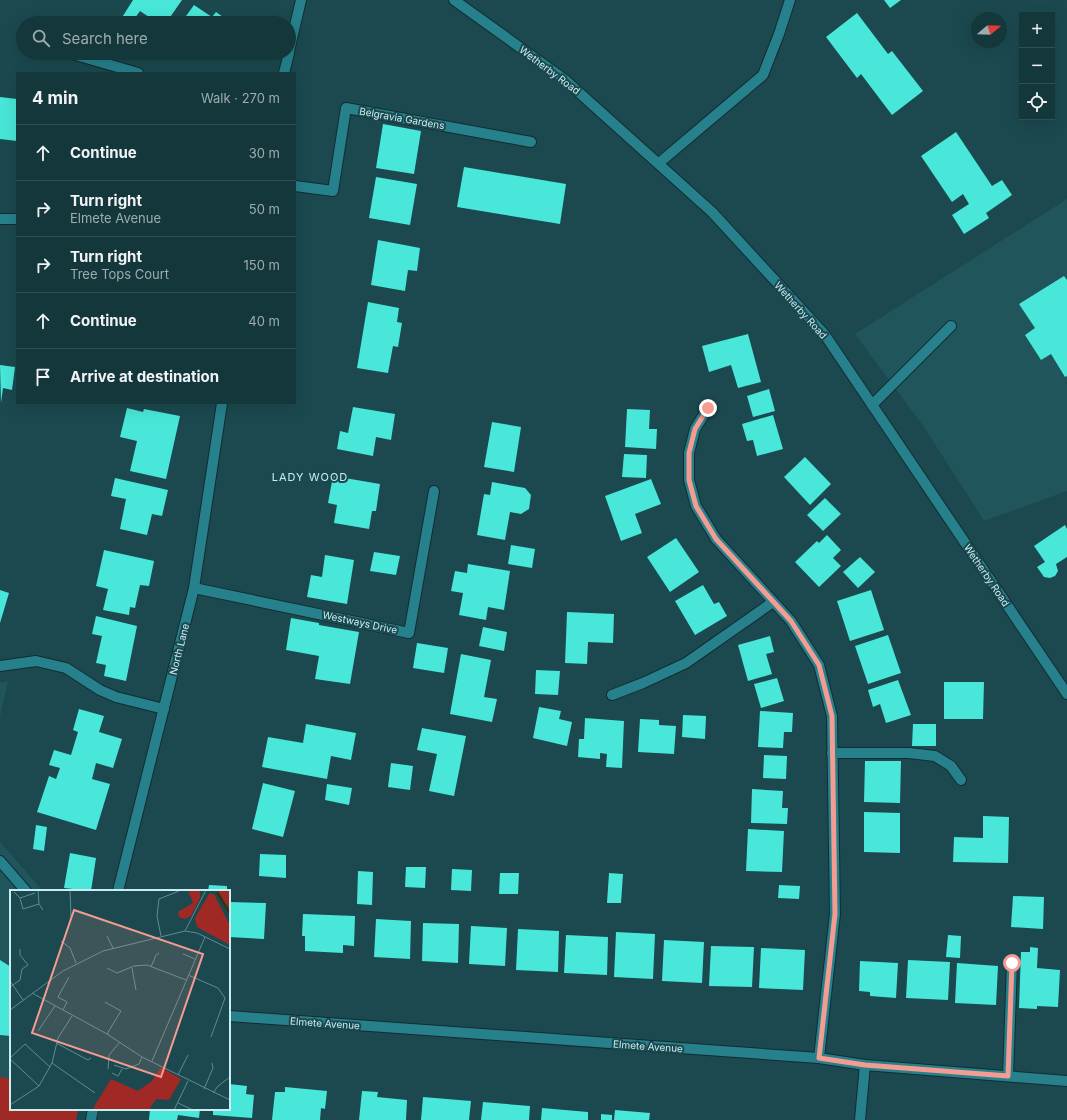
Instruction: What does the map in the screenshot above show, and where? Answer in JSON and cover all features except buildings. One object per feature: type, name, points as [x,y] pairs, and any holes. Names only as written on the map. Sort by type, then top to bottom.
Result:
[{"type":"street","points":[[296,22],[301,0]]},
{"type":"street","name":"Wetherby Road","points":[[454,0],[564,79],[659,163],[712,212],[825,335],[1067,694]]},
{"type":"street","points":[[659,163],[763,75],[790,0]]},
{"type":"street","points":[[92,60],[134,72]]},
{"type":"street","points":[[284,72],[287,60]]},
{"type":"street","name":"Belgravia Gardens","points":[[296,186],[333,191],[346,108],[531,142]]},
{"type":"street","points":[[0,219],[16,219]]},
{"type":"street","points":[[872,405],[951,326]]},
{"type":"street","name":"North Lane","points":[[118,890],[194,588],[222,404]]},
{"type":"street","points":[[708,408],[695,429],[689,453],[689,480],[696,506],[716,539],[791,621],[819,665],[832,716],[835,914],[819,1058]]},
{"type":"street","name":"Westways Drive","points":[[194,588],[409,633],[434,491]]},
{"type":"street","points":[[612,695],[686,663],[774,602]]},
{"type":"street","points":[[0,666],[36,661],[66,668],[100,690],[116,697],[164,709]]},
{"type":"street","points":[[832,753],[909,753],[934,756],[951,766],[961,780]]},
{"type":"street","points":[[0,861],[25,890]]},
{"type":"street","points":[[1008,1076],[1012,963]]},
{"type":"street","name":"Elmete Avenue","points":[[230,1016],[819,1058],[865,1065],[1067,1081]]},
{"type":"street","points":[[860,1120],[865,1065]]},
{"type":"street","points":[[91,1120],[93,1110]]},
{"type":"shaded area","points":[[1067,199],[1067,491],[984,521],[924,427],[855,334]]},
{"type":"shaded area","points":[[8,681],[0,717],[0,683]]},
{"type":"shaded area","points":[[0,842],[42,890],[10,890],[10,1110],[78,1110],[76,1120],[0,1120]]},
{"type":"shaded area","points":[[0,1077],[10,1079],[10,1110],[78,1110],[76,1120],[0,1120]]},
{"type":"district","name":"LADY WOOD","points":[[310,477]]},
{"type":"route","points":[[708,408],[695,429],[689,453],[689,480],[696,506],[716,539],[791,621],[819,665],[832,716],[835,914],[819,1058],[865,1065],[1008,1076],[1012,963]]}]
